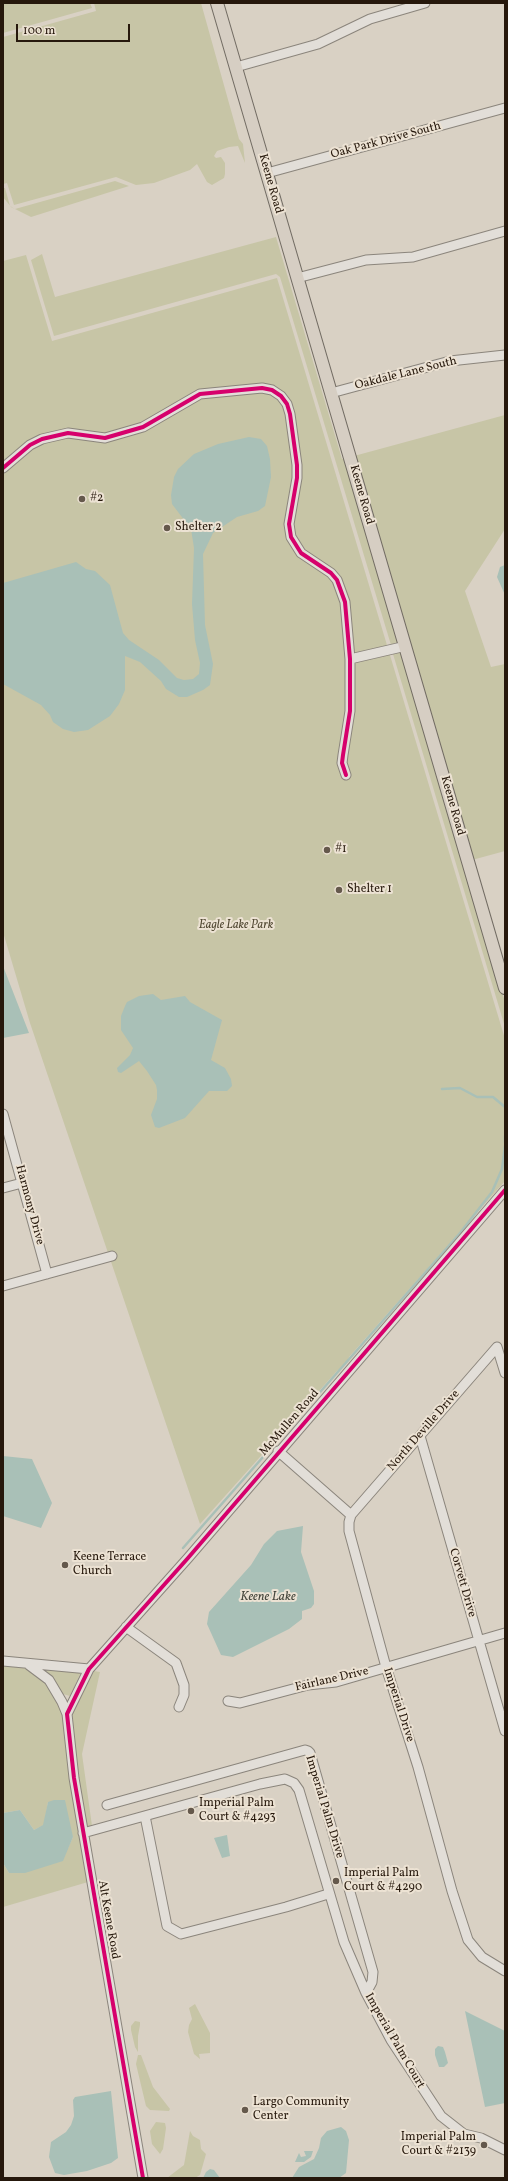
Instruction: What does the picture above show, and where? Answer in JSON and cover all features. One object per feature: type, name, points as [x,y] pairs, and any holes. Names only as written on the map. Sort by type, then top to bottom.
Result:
[{"type":"main road","name":"Keene Road","points":[[217,3],[505,988]]},
{"type":"street","points":[[236,67],[318,44],[370,19],[426,3]]},
{"type":"street","name":"Oak Park Drive South","points":[[267,173],[505,108]]},
{"type":"street","points":[[297,278],[352,263],[413,257],[505,231]]},
{"type":"street","name":"Oakdale Lane South","points":[[331,393],[450,361],[505,355]]},
{"type":"street","points":[[3,468],[30,445],[54,435],[68,433],[105,438],[143,427],[200,394],[262,388],[272,390],[281,396],[287,404],[297,465],[298,478],[289,524],[292,537],[301,553],[331,573],[342,589],[345,602],[350,660],[350,712],[342,763],[346,775]]},
{"type":"street","points":[[350,660],[406,646]]},
{"type":"street","name":"Harmony Drive","points":[[3,1114],[47,1274]]},
{"type":"street","points":[[3,1188],[22,1183]]},
{"type":"street","name":"McMullen Road","points":[[89,1669],[188,1558],[278,1451],[505,1190]]},
{"type":"street","points":[[3,1286],[112,1256]]},
{"type":"street","name":"North Deville Drive","points":[[351,1515],[498,1347],[505,1373]]},
{"type":"street","name":"Corvett Drive","points":[[420,1436],[505,1731]]},
{"type":"street","points":[[278,1451],[351,1515]]},
{"type":"street","name":"Imperial Drive","points":[[351,1515],[348,1522],[349,1531],[386,1667],[418,1767],[452,1891],[468,1940],[482,1957],[505,1971]]},
{"type":"street","points":[[126,1627],[176,1663],[184,1685],[184,1695],[179,1707]]},
{"type":"street","name":"Fairlane Drive","points":[[228,1701],[240,1703],[308,1684],[336,1682],[505,1633]]},
{"type":"street","points":[[3,1661],[89,1669],[67,1714]]},
{"type":"street","points":[[26,1663],[40,1671],[49,1680],[67,1714]]},
{"type":"street","name":"Alt Keene Road","points":[[67,1714],[74,1778],[83,1833],[143,2178]]},
{"type":"street","name":"Imperial Palm Drive","points":[[107,1804],[305,1750],[308,1751],[310,1753],[373,1972],[372,1982],[366,1993]]},
{"type":"street","name":"Imperial Palm Court","points":[[83,1833],[260,1784],[285,1779],[294,1783],[299,1790],[328,1894],[344,1942],[366,1993],[397,2051],[441,2116],[464,2134],[480,2138],[505,2150]]},
{"type":"street","points":[[145,1816],[167,1926],[181,1934],[286,1907],[328,1894]]},
{"type":"green space","points":[[3,3],[90,3],[92,8],[3,33]]},
{"type":"green space","points":[[94,3],[201,3],[239,139],[243,144],[245,163],[238,146],[229,147],[217,151],[214,156],[216,158],[221,157],[225,163],[225,174],[224,178],[212,185],[207,182],[197,164],[190,170],[154,183],[136,185],[116,177],[14,205],[7,183],[3,184],[3,37],[96,11]]},
{"type":"green space","points":[[115,181],[129,186],[31,217],[15,209]]},
{"type":"green space","points":[[3,188],[5,188],[10,206],[3,197]]},
{"type":"green space","points":[[276,237],[342,459],[346,458],[401,642],[391,645],[280,277],[276,274],[54,336],[31,260],[42,254],[55,297]]},
{"type":"green space","name":"Eagle Lake Park","points":[[26,255],[52,341],[277,278],[505,1039],[505,1181],[349,1357],[348,1362],[336,1372],[200,1524],[30,1023],[3,932],[3,261]]},
{"type":"green space","points":[[505,415],[505,529],[465,591],[491,667],[505,664],[505,851],[472,860],[354,456]]},
{"type":"green space","points":[[403,651],[505,1002],[505,1027],[393,654]]},
{"type":"green space","points":[[3,1665],[25,1667],[46,1683],[53,1692],[63,1715],[88,1882],[3,1907],[3,1863],[9,1873],[68,1848],[73,1837],[48,1802],[44,1825],[34,1830],[20,1810],[3,1813]]},
{"type":"green space","points":[[45,1669],[81,1672],[70,1696],[63,1694]]},
{"type":"green space","points":[[94,1671],[100,1672],[82,1754],[92,1826],[87,1827],[78,1778],[71,1715]]},
{"type":"green space","points":[[195,2004],[210,2033],[210,2053],[199,2054],[200,2059],[194,2054],[188,2032],[192,2019],[189,2008]]},
{"type":"green space","points":[[135,2021],[140,2022],[138,2052],[135,2047],[131,2030],[131,2026]]},
{"type":"green space","points":[[138,2055],[141,2055],[153,2087],[170,2109],[169,2111],[150,2110],[146,2106],[136,2064]]},
{"type":"green space","points":[[156,2122],[165,2123],[166,2128],[163,2149],[160,2154],[152,2144],[150,2131]]},
{"type":"green space","points":[[190,2131],[193,2136],[200,2140],[201,2149],[206,2154],[200,2175],[195,2178],[167,2178],[184,2165]]},
{"type":"water","points":[[249,437],[261,439],[267,446],[270,459],[271,477],[265,506],[258,511],[237,517],[213,533],[203,554],[205,625],[213,664],[210,685],[187,697],[179,697],[166,689],[161,681],[140,662],[125,656],[125,690],[119,704],[110,716],[88,730],[74,732],[63,729],[53,722],[50,715],[41,705],[3,684],[3,583],[76,562],[86,569],[95,571],[110,585],[123,633],[129,640],[159,660],[177,678],[184,680],[193,679],[199,674],[200,663],[195,640],[192,604],[194,548],[191,529],[172,504],[171,495],[174,477],[178,469],[194,454],[218,444]]},
{"type":"water","points":[[505,565],[505,595],[497,577],[500,567]]},
{"type":"water","points":[[3,966],[29,1033],[3,1038]]},
{"type":"water","points":[[153,994],[161,1000],[185,996],[190,1002],[222,1020],[211,1060],[225,1068],[231,1079],[232,1086],[227,1091],[209,1091],[185,1118],[159,1128],[155,1127],[151,1115],[157,1099],[156,1085],[147,1071],[139,1061],[121,1073],[118,1072],[117,1068],[130,1055],[133,1048],[121,1030],[121,1016],[125,1006],[127,1002],[139,996]]},
{"type":"water","points":[[3,1456],[32,1459],[52,1503],[41,1528],[3,1516]]},
{"type":"water","name":"Keene Lake","points":[[303,1526],[301,1552],[314,1591],[314,1604],[311,1608],[302,1611],[302,1619],[289,1629],[233,1657],[221,1655],[207,1624],[209,1612],[251,1565],[264,1544],[277,1531]]},
{"type":"water","points":[[54,1800],[65,1800],[73,1837],[63,1861],[25,1873],[9,1873],[3,1863],[3,1813],[20,1810],[34,1830],[43,1825],[48,1802]]},
{"type":"water","points":[[227,1835],[230,1856],[222,1858],[214,1838]]},
{"type":"water","points":[[465,2011],[505,2031],[505,2103],[485,2107]]},
{"type":"water","points":[[438,2046],[443,2047],[445,2052],[448,2063],[444,2067],[439,2067],[435,2055],[435,2049]]},
{"type":"water","points":[[111,2091],[118,2158],[111,2163],[87,2171],[64,2175],[55,2173],[49,2157],[51,2142],[66,2132],[71,2125],[74,2116],[73,2100],[75,2097]]},
{"type":"water","points":[[341,2127],[346,2131],[349,2140],[346,2173],[339,2178],[292,2178],[299,2167],[314,2159],[319,2148],[321,2138],[327,2131]]},
{"type":"water","points":[[304,2151],[313,2151],[311,2157],[304,2162],[295,2162],[299,2153],[301,2157],[306,2156]]},
{"type":"water","points":[[210,2169],[214,2170],[220,2178],[203,2178],[206,2172]]},
{"type":"waterway","points":[[442,1089],[460,1088],[477,1097],[493,1097],[505,1107]]},
{"type":"waterway","points":[[505,1136],[505,1142]]},
{"type":"waterway","points":[[183,1548],[460,1233],[492,1192],[502,1169],[505,1146]]},
{"type":"cycle path","points":[[3,468],[30,445],[42,439],[68,433],[105,438],[143,427],[200,394],[262,388],[272,390],[281,396],[287,404],[290,414],[297,465],[297,478],[289,524],[291,537],[301,553],[331,573],[337,580],[345,602],[350,659],[350,711],[342,763],[346,775]]},
{"type":"cycle path","points":[[143,2178],[74,1778],[67,1714],[89,1669],[188,1558],[505,1190]]},
{"type":"place","name":"#2","points":[[82,499]]},
{"type":"place","name":"Shelter 2","points":[[167,528]]},
{"type":"place","name":"#1","points":[[327,850]]},
{"type":"place","name":"Shelter 1","points":[[339,890]]},
{"type":"place","name":"Keene Terrace Church","points":[[65,1565]]},
{"type":"place","name":"Imperial Palm Court & #4293","points":[[191,1811]]},
{"type":"place","name":"Imperial Palm Court & #4290","points":[[336,1881]]},
{"type":"place","name":"Largo Community Center","points":[[245,2110]]},
{"type":"place","name":"Imperial Palm Court & #2139","points":[[484,2145]]}]
